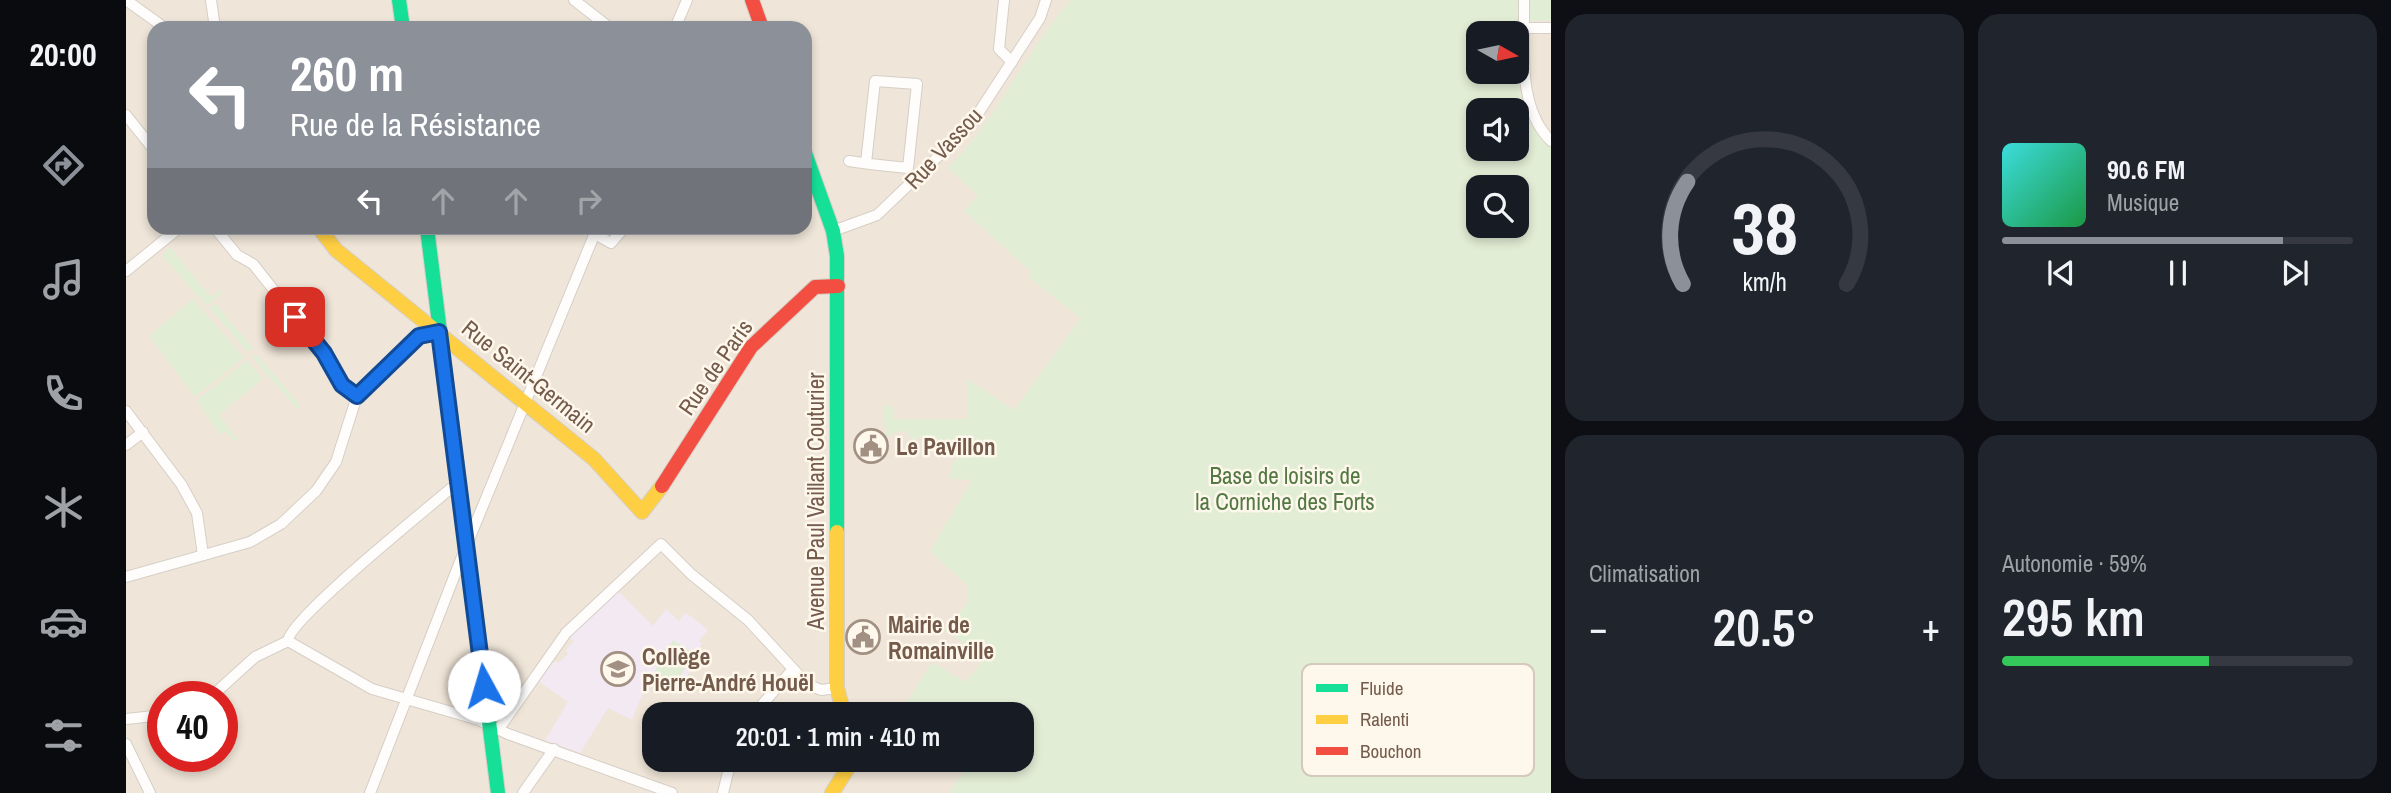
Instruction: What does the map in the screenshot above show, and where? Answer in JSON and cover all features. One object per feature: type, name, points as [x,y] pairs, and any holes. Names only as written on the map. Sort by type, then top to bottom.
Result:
[{"type":"street","points":[[126,0],[155,21]]},
{"type":"street","points":[[211,0],[214,21]]},
{"type":"street","points":[[399,0],[402,21]]},
{"type":"street","points":[[574,0],[601,21]]},
{"type":"street","points":[[678,21],[687,0]]},
{"type":"street","points":[[752,0],[760,21]]},
{"type":"street","points":[[1004,0],[999,49],[1012,62]]},
{"type":"street","name":"Rue Vassou","points":[[833,231],[877,215],[971,126],[1040,18],[1046,0]]},
{"type":"street","points":[[1524,0],[1526,21]]},
{"type":"street","points":[[1528,21],[1530,0]]},
{"type":"street","points":[[1530,28],[1551,28]]},
{"type":"street","points":[[1530,70],[1531,84],[1544,126],[1551,134]]},
{"type":"street","points":[[866,163],[875,81],[917,84],[908,168]]},
{"type":"street","points":[[1525,84],[1539,127],[1551,141]]},
{"type":"street","points":[[126,115],[147,141]]},
{"type":"street","points":[[849,161],[908,168],[918,177]]},
{"type":"street","points":[[812,172],[833,231],[838,286]]},
{"type":"street","points":[[126,271],[170,235]]},
{"type":"street","points":[[221,235],[237,255],[253,264],[324,353],[342,385],[357,396]]},
{"type":"street","name":"Rue Saint-Germain","points":[[324,235],[336,250],[594,459],[642,512]]},
{"type":"street","points":[[428,235],[493,727],[498,793]]},
{"type":"street","points":[[370,793],[498,469],[594,235]]},
{"type":"street","points":[[601,235],[611,243],[618,235]]},
{"type":"street","name":"Rue de Paris","points":[[642,512],[646,510],[751,347],[815,288],[838,286]]},
{"type":"street","name":"Avenue Paul Vaillant Couturier","points":[[838,286],[837,688],[841,702]]},
{"type":"street","points":[[126,577],[250,542],[281,524],[316,491],[343,449],[357,396],[419,336],[439,332]]},
{"type":"street","points":[[126,411],[181,484],[197,513],[204,555]]},
{"type":"street","points":[[126,445],[142,432]]},
{"type":"street","points":[[288,642],[290,633],[322,599],[450,489],[460,488]]},
{"type":"street","points":[[493,727],[566,633],[661,544],[691,574],[748,620],[814,688],[837,688]]},
{"type":"street","points":[[447,602],[471,575]]},
{"type":"street","points":[[229,681],[255,657],[288,642]]},
{"type":"street","points":[[288,642],[372,689],[493,727],[672,793]]},
{"type":"street","points":[[764,702],[793,669]]},
{"type":"street","points":[[126,719],[147,717]]},
{"type":"street","points":[[126,744],[150,793]]},
{"type":"street","points":[[523,793],[554,749]]},
{"type":"street","points":[[723,793],[729,772]]},
{"type":"street","points":[[834,792],[846,772]]},
{"type":"shaded area","points":[[126,0],[1551,0],[1551,793],[126,793]]},
{"type":"shaded area","name":"Collège Pierre-André Houël","points":[[618,591],[653,626],[666,609],[679,621],[685,613],[691,616],[708,630],[699,641],[702,644],[679,695],[650,676],[632,720],[608,708],[580,753],[545,740],[568,702],[538,681],[551,662],[559,662],[568,654],[566,650],[574,642],[569,636]]},
{"type":"green space","name":"Base de loisirs de la Corniche des Forts","points":[[1071,0],[1551,0],[1551,20],[1466,21],[1466,84],[1520,84],[1522,98],[1466,98],[1466,161],[1529,161],[1529,120],[1539,136],[1551,147],[1551,793],[949,793],[963,772],[1034,772],[1034,702],[907,702],[932,662],[965,682],[980,665],[983,655],[944,630],[967,604],[967,585],[930,551],[972,480],[949,479],[953,462],[958,459],[958,442],[948,439],[928,442],[918,437],[914,442],[906,431],[895,432],[884,439],[887,427],[884,427],[883,406],[894,406],[894,419],[968,419],[967,379],[1014,410],[1081,318],[1028,277],[1031,272],[964,211],[978,196],[948,168],[966,149],[1039,41]]},
{"type":"green space","points":[[170,247],[211,297],[221,290],[223,292],[207,306],[162,256]]},
{"type":"green space","points":[[193,299],[244,357],[195,397],[149,336]]},
{"type":"green space","points":[[215,303],[253,348],[248,352],[209,308]]},
{"type":"green space","points":[[256,355],[301,406],[297,409],[252,357]]},
{"type":"green space","points":[[247,360],[263,379],[219,415],[238,439],[234,442],[226,431],[220,436],[197,400]]},
{"type":"green space","points":[[673,640],[694,653],[673,688],[652,676]]},
{"type":"traffic: fast","points":[[399,0],[402,21]]},
{"type":"traffic: fast","points":[[812,172],[833,231],[837,256],[837,532]]},
{"type":"traffic: fast","points":[[428,235],[498,793]]},
{"type":"traffic: slow","points":[[324,235],[336,250],[594,459],[642,512],[662,486]]},
{"type":"traffic: slow","points":[[837,532],[837,688],[841,702]]},
{"type":"traffic: slow","points":[[832,793],[845,772]]},
{"type":"traffic: jam","points":[[752,0],[760,21]]},
{"type":"traffic: jam","points":[[662,486],[751,347],[815,287],[838,286]]},
{"type":"place","name":"Le Pavillon","points":[[871,446]]},
{"type":"place","name":"Mairie de Romainville","points":[[863,637]]},
{"type":"place","name":"Collège Pierre-André Houël","points":[[618,669]]},
{"type":"route","points":[[295,317],[324,353],[342,385],[357,396],[419,336],[439,332],[484,686]]}]
